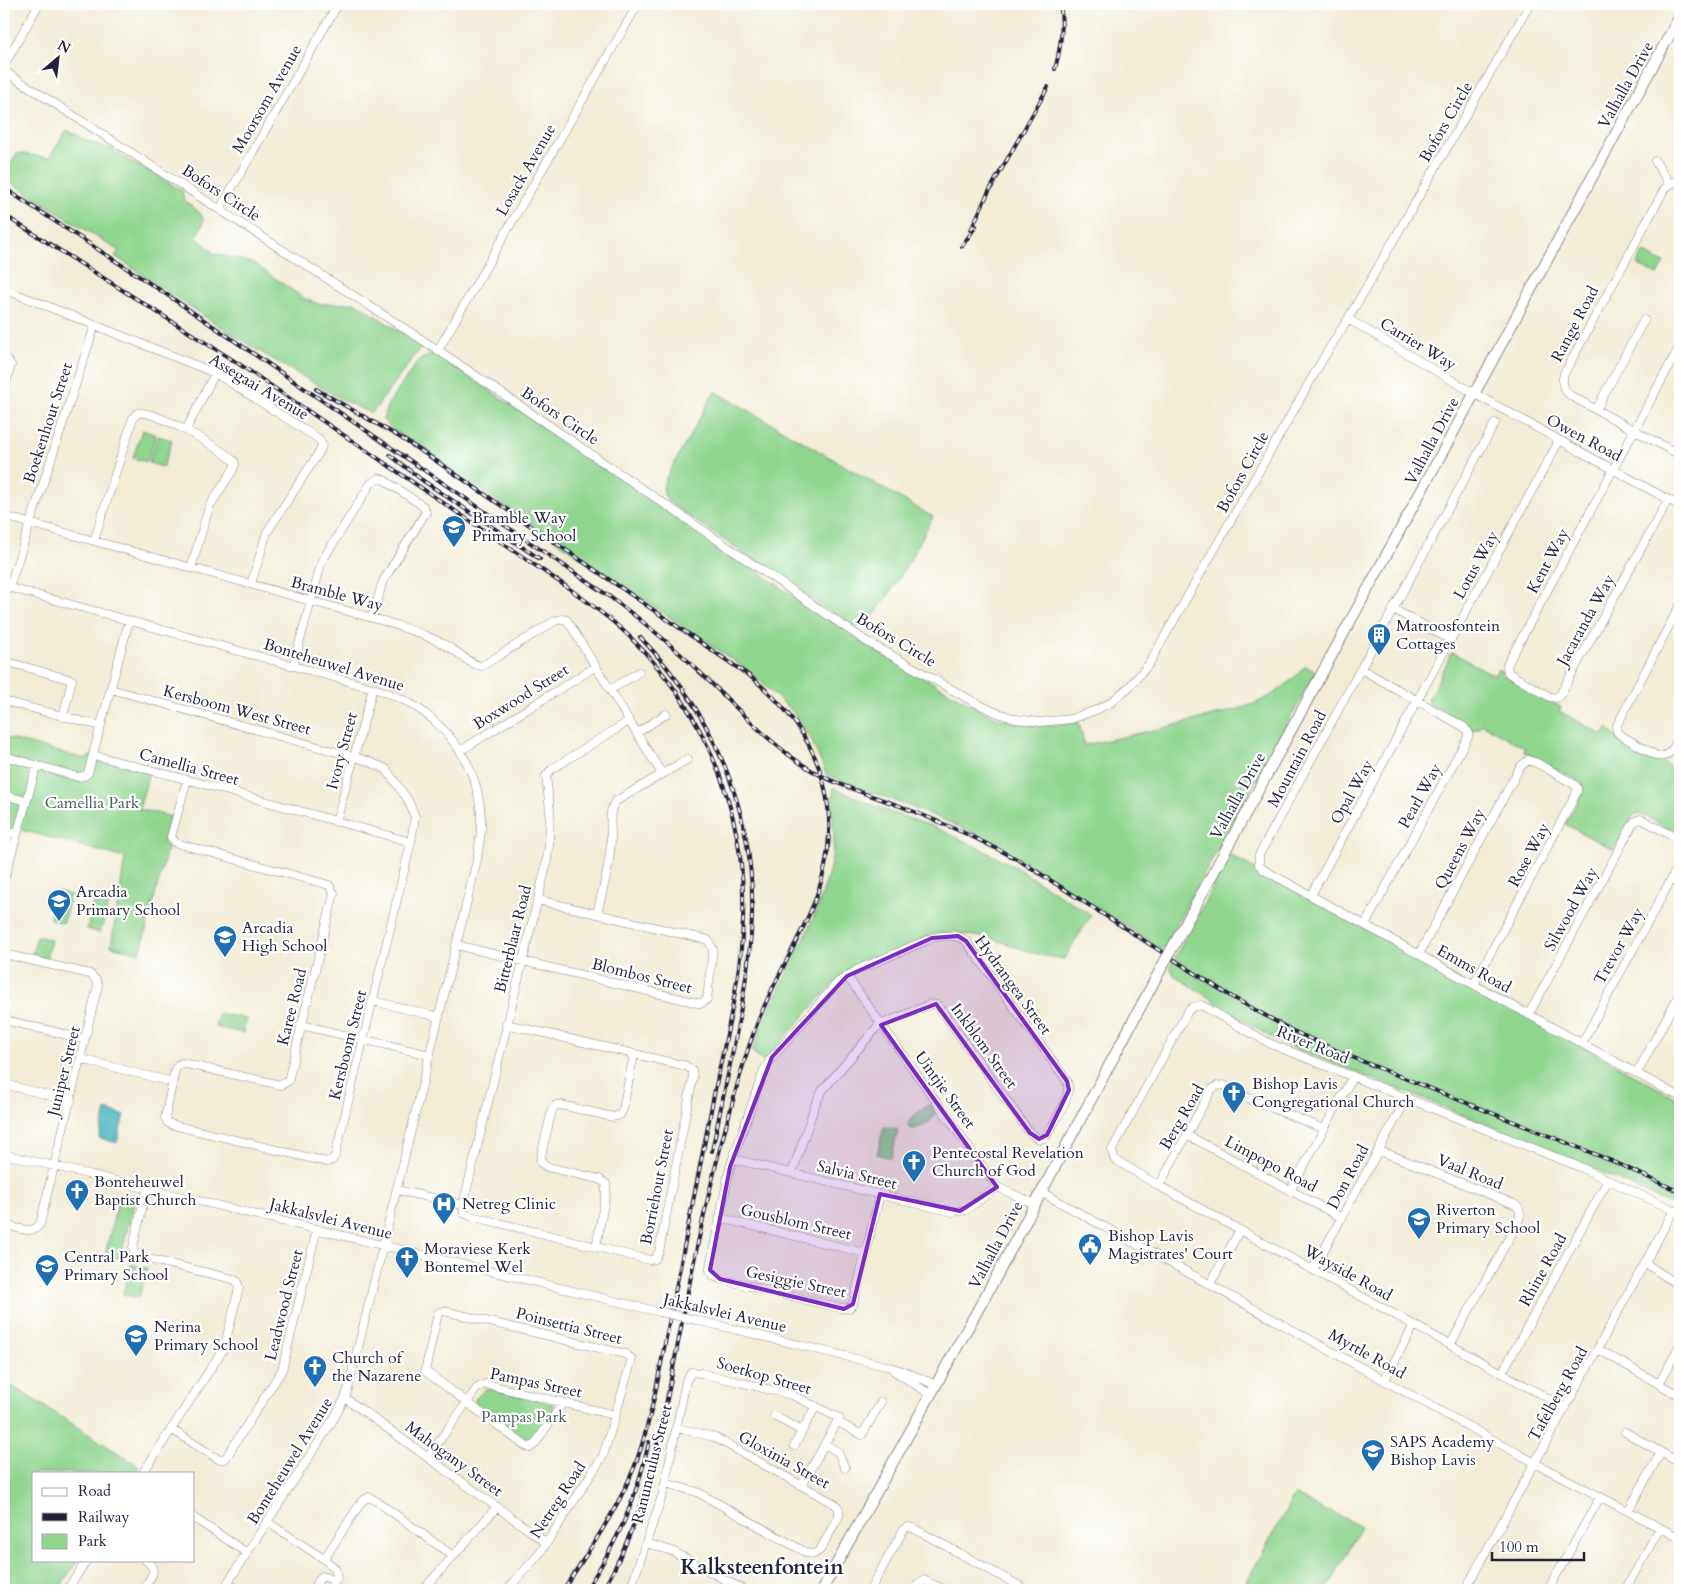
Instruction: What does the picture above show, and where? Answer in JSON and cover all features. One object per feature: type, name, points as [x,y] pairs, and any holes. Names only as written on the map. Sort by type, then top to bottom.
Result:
[{"type":"main road","name":"Valhalla Drive","points":[[822,1590],[996,1277],[1164,963],[1680,16]]},
{"type":"street","points":[[4,65],[39,4]]},
{"type":"street","name":"Moorsom Avenue","points":[[220,209],[338,4]]},
{"type":"street","name":"Losack Avenue","points":[[438,350],[638,4]]},
{"type":"street","name":"Bofors Circle","points":[[4,71],[438,350],[866,640],[995,712],[1027,721],[1050,722],[1077,717],[1102,707],[1121,694],[1142,672],[1530,4]]},
{"type":"street","points":[[1655,161],[1669,184],[1680,181]]},
{"type":"street","name":"Range Road","points":[[1669,184],[1661,194],[1564,374],[1562,384],[1566,391],[1596,410],[1680,455]]},
{"type":"street","name":"Assegaai Avenue","points":[[4,289],[215,373],[319,439],[322,445],[320,451],[267,532],[251,584]]},
{"type":"street","name":"Carrier Way","points":[[1348,319],[1474,394]]},
{"type":"street","points":[[1596,410],[1644,320]]},
{"type":"street","name":"Boekenhout Street","points":[[6,587],[30,523],[95,325]]},
{"type":"street","name":"Kent Way","points":[[1507,665],[1680,346]]},
{"type":"street","points":[[4,357],[12,365],[4,391]]},
{"type":"street","points":[[186,430],[215,373]]},
{"type":"street","name":"Owen Road","points":[[1474,394],[1680,506]]},
{"type":"street","points":[[94,541],[135,415],[140,412],[145,413],[186,430],[234,460],[233,470],[209,507],[191,568]]},
{"type":"street","name":"Mountain Road","points":[[1258,862],[1259,855],[1495,423]]},
{"type":"street","points":[[1482,427],[1490,431]]},
{"type":"street","name":"Lotus Way","points":[[1418,701],[1560,441]]},
{"type":"street","points":[[293,666],[322,561],[372,483],[378,478],[423,506],[426,512],[383,581],[372,618]]},
{"type":"street","name":"Jacaranda Way","points":[[1507,665],[1510,674],[1550,697],[1558,697],[1668,500]]},
{"type":"street","name":"Bramble Way","points":[[4,516],[372,618],[432,638],[455,651],[474,665],[482,666],[555,620],[567,620],[662,774]]},
{"type":"street","name":"Bonteheuwel Avenue","points":[[6,587],[398,696],[418,707],[440,725],[460,751],[475,785],[481,818],[481,837],[477,860],[346,1398],[223,1590]]},
{"type":"street","points":[[1680,606],[1616,723],[1616,730],[1620,735],[1660,757],[1665,757],[1670,752],[1680,734]]},
{"type":"street","points":[[1393,609],[1451,640]]},
{"type":"street","points":[[4,756],[78,777],[88,773],[129,621]]},
{"type":"street","points":[[4,661],[72,680],[63,717]]},
{"type":"street","name":"Boxwood Street","points":[[460,751],[595,667]]},
{"type":"street","points":[[1361,669],[1418,701]]},
{"type":"street","points":[[610,690],[639,672]]},
{"type":"street","name":"Ivory Street","points":[[336,822],[373,688]]},
{"type":"street","name":"Kersboom West Street","points":[[111,689],[354,757]]},
{"type":"street","points":[[4,701],[101,726]]},
{"type":"street","name":"Opal Way","points":[[1311,896],[1418,701]]},
{"type":"street","name":"Pearl Way","points":[[1365,925],[1468,737],[1468,732],[1464,727],[1418,701]]},
{"type":"street","points":[[637,733],[666,714]]},
{"type":"street","name":"Bitterblaar Road","points":[[463,1205],[538,900],[549,845],[550,811],[546,776],[552,769],[630,721]]},
{"type":"street","name":"Camellia Street","points":[[93,755],[411,842]]},
{"type":"street","name":"Kersboom Street","points":[[172,1082],[165,1115],[166,1121],[170,1124],[327,1162],[335,1156],[411,842],[415,817],[408,800],[386,769],[354,757]]},
{"type":"street","points":[[597,914],[608,870],[612,806],[616,801],[688,759]]},
{"type":"street","name":"Queens Way","points":[[1419,954],[1520,767],[1528,760]]},
{"type":"street","name":"Rose Way","points":[[1474,984],[1577,792],[1577,787],[1572,783],[1537,763],[1528,760]]},
{"type":"street","points":[[4,880],[37,765]]},
{"type":"street","name":"Karee Road","points":[[172,1082],[176,1067],[184,1062],[281,1085],[288,1081],[334,893],[329,885],[176,844],[171,836],[187,780]]},
{"type":"street","points":[[4,795],[26,801]]},
{"type":"street","name":"Silwood Way","points":[[1529,1014],[1632,825],[1640,819],[1680,840]]},
{"type":"street","points":[[4,830],[17,834]]},
{"type":"street","name":"Emms Road","points":[[1258,862],[1264,870],[1680,1096]]},
{"type":"street","name":"Trevor Way","points":[[1582,1043],[1680,862]]},
{"type":"street","name":"Blombos Street","points":[[456,945],[698,1003],[702,1003],[707,999],[713,949],[708,940],[538,900]]},
{"type":"street","name":"Hydrangea Street","points":[[711,1273],[710,1267],[732,1160],[766,1065],[831,990],[847,976],[856,970],[932,938],[942,936],[961,937],[966,941],[1067,1081],[1069,1086],[1068,1096],[1047,1134]]},
{"type":"street","name":"Juniper Street","points":[[4,954],[90,974],[98,982],[41,1222],[38,1228],[31,1231],[4,1224]]},
{"type":"street","name":"Uintjie Street","points":[[847,976],[998,1187],[1035,1204]]},
{"type":"street","points":[[1637,1073],[1680,993]]},
{"type":"street","points":[[373,1001],[439,1017]]},
{"type":"street","name":"Inkblom Street","points":[[792,1174],[818,1097],[878,1026],[926,1005],[937,1005],[1030,1133],[1039,1139],[1044,1138],[1047,1134]]},
{"type":"street","name":"River Road","points":[[1116,1162],[1112,1156],[1112,1150],[1188,1011],[1196,1006],[1204,1007],[1271,1044],[1571,1163],[1677,1212]]},
{"type":"street","points":[[4,1020],[85,1039]]},
{"type":"street","name":"Borriehout Street","points":[[397,1190],[463,1205],[464,1213],[471,1216],[651,1260],[658,1255],[693,1074],[688,1067],[506,1024]]},
{"type":"street","points":[[301,1025],[430,1055]]},
{"type":"street","points":[[596,1247],[606,1184],[599,1180],[547,1167],[541,1163],[541,1156],[552,1110],[556,1106],[562,1105],[612,1118],[620,1115],[623,1109],[634,1054]]},
{"type":"street","points":[[81,1060],[172,1082]]},
{"type":"street","points":[[1290,1191],[1353,1076]]},
{"type":"street","points":[[4,1084],[71,1101]]},
{"type":"street","name":"Berg Road","points":[[1159,1186],[1211,1090],[1220,1085],[1324,1129]]},
{"type":"street","name":"Don Road","points":[[1314,1270],[1408,1098]]},
{"type":"street","name":"Limpopo Road","points":[[1187,1135],[1342,1218]]},
{"type":"street","name":"Vaal Road","points":[[1378,1150],[1508,1202],[1520,1210],[1521,1214],[1518,1222],[1450,1345]]},
{"type":"street","name":"Jakkalsvlei Avenue","points":[[4,1154],[886,1366],[903,1371],[933,1390]]},
{"type":"street","name":"Salvia Street","points":[[732,1160],[953,1212],[966,1210],[998,1187]]},
{"type":"street","name":"Wayside Road","points":[[1116,1162],[1566,1408]]},
{"type":"street","name":"Rhine Road","points":[[1502,1373],[1608,1180]]},
{"type":"street","points":[[144,1472],[224,1348],[239,1286],[237,1281],[233,1279],[140,1257],[136,1254],[133,1247],[147,1188]]},
{"type":"street","name":"Myrtle Road","points":[[1041,1192],[1385,1379],[1535,1463],[1680,1538]]},
{"type":"street","name":"Gesiggie Street","points":[[711,1273],[720,1280],[847,1309],[853,1304],[880,1194]]},
{"type":"street","name":"Tafelberg Road","points":[[1464,1590],[1645,1263],[1677,1212]]},
{"type":"street","name":"Gousblom Street","points":[[720,1218],[865,1253]]},
{"type":"street","name":"Leadwood Street","points":[[172,1429],[218,1459],[225,1459],[282,1370],[317,1229]]},
{"type":"street","points":[[1210,1284],[1240,1230]]},
{"type":"street","points":[[1645,1263],[1680,1286]]},
{"type":"street","name":"Poinsettia Street","points":[[466,1403],[425,1372],[437,1316],[440,1311],[625,1354],[631,1357],[631,1363],[615,1415]]},
{"type":"street","points":[[1385,1379],[1414,1325]]},
{"type":"street","points":[[1659,1384],[1680,1345]]},
{"type":"street","points":[[1598,1349],[1680,1396]]},
{"type":"street","name":"Soetkop Street","points":[[691,1372],[792,1395],[840,1418],[838,1422]]},
{"type":"street","name":"Ranunculus Street","points":[[630,1590],[665,1483],[686,1381],[691,1372]]},
{"type":"street","name":"Pampas Street","points":[[428,1457],[477,1388],[485,1384],[615,1415]]},
{"type":"street","name":"Mahogany Street","points":[[346,1398],[547,1543]]},
{"type":"street","points":[[466,1403],[530,1448],[535,1444],[560,1407],[561,1402]]},
{"type":"street","points":[[802,1485],[838,1422],[862,1435],[881,1402]]},
{"type":"street","points":[[794,1446],[816,1406]]},
{"type":"street","name":"Netreg Road","points":[[507,1590],[547,1543],[603,1456],[615,1415]]},
{"type":"street","points":[[774,1416],[802,1431]]},
{"type":"street","name":"Gloxinia Street","points":[[665,1483],[697,1492],[808,1553],[814,1554],[820,1550],[839,1516],[839,1509],[835,1504],[714,1437],[677,1428]]},
{"type":"street","points":[[1625,1432],[1680,1463]]},
{"type":"street","points":[[825,1444],[838,1452],[845,1468]]},
{"type":"street","points":[[1628,1512],[1661,1452]]},
{"type":"street","points":[[324,1559],[362,1501],[369,1497],[453,1556]]},
{"type":"street","points":[[1548,1590],[1600,1497]]},
{"type":"street","points":[[423,1590],[497,1507]]},
{"type":"street","points":[[195,1519],[247,1553]]},
{"type":"street","points":[[267,1522],[324,1559],[336,1570],[336,1581],[330,1590]]},
{"type":"street","points":[[870,1590],[904,1529],[908,1527],[1027,1590]]},
{"type":"street","points":[[1625,1590],[1660,1528]]},
{"type":"street","points":[[646,1543],[672,1551],[744,1590]]},
{"type":"street","points":[[68,1590],[86,1562]]},
{"type":"street","points":[[142,1590],[153,1573],[152,1566],[147,1562]]},
{"type":"street","points":[[312,1590],[322,1576],[336,1581]]},
{"type":"street","points":[[915,1590],[922,1580],[945,1590]]},
{"type":"street","points":[[228,1583],[239,1590]]},
{"type":"highlighted area","points":[[958,936],[966,941],[1067,1081],[1069,1090],[1047,1135],[1039,1139],[1030,1133],[936,1004],[881,1025],[997,1187],[960,1211],[880,1194],[853,1304],[844,1309],[720,1279],[710,1270],[730,1167],[772,1057],[847,976],[932,938]]},
{"type":"green space","points":[[67,130],[89,142],[113,150],[182,191],[184,200],[199,212],[203,218],[196,237],[215,254],[253,263],[305,299],[319,304],[356,303],[422,346],[372,413],[354,406],[278,362],[184,303],[115,256],[119,251],[4,178],[17,153],[49,158]]},
{"type":"green space","points":[[1643,252],[1664,263],[1657,275],[1637,264]]},
{"type":"green space","points":[[434,353],[874,650],[987,713],[1009,721],[1031,725],[1055,725],[1078,721],[1085,745],[1242,708],[1279,691],[1305,666],[1316,672],[1162,950],[1049,876],[978,836],[941,819],[826,774],[811,739],[793,712],[749,671],[394,431],[383,420],[387,406],[418,361]]},
{"type":"green space","points":[[715,391],[933,517],[889,595],[868,621],[859,627],[849,624],[672,505],[667,499],[663,489],[666,478]]},
{"type":"green space","points":[[142,430],[156,435],[147,462],[133,458]]},
{"type":"green space","points":[[158,436],[172,440],[163,467],[149,463]]},
{"type":"green space","points":[[1453,653],[1494,675],[1498,669],[1504,676],[1561,707],[1559,711],[1603,735],[1607,728],[1615,736],[1670,766],[1668,770],[1680,777],[1680,835],[1641,814],[1636,814],[1633,816],[1614,850],[1565,824],[1584,791],[1582,783],[1524,752],[1525,748],[1482,724],[1479,728],[1472,730],[1468,725],[1428,703],[1450,654]]},
{"type":"green space","name":"Camellia Park","points":[[4,737],[85,759],[94,754],[149,773],[139,809],[171,817],[163,844],[168,846],[140,953],[111,946],[125,858],[22,830],[14,833],[4,828]]},
{"type":"green space","points":[[834,788],[889,812],[929,825],[967,842],[1012,865],[1091,915],[1064,959],[1040,955],[990,938],[936,933],[849,970],[830,987],[764,1061],[752,1052],[772,1003],[818,907],[826,882],[834,845],[832,800]]},
{"type":"green space","points":[[1230,855],[1680,1100],[1680,1209],[1578,1161],[1275,1040],[1174,975],[1170,967]]},
{"type":"green space","points":[[57,891],[71,895],[63,923],[50,919]]},
{"type":"green space","points":[[94,902],[108,905],[100,933],[87,929]]},
{"type":"green space","points":[[37,936],[51,940],[46,959],[32,955]]},
{"type":"green space","points":[[219,1013],[246,1019],[243,1033],[215,1027]]},
{"type":"green space","points":[[928,1105],[937,1108],[935,1116],[924,1125],[911,1129],[908,1125],[910,1119]]},
{"type":"green space","points":[[884,1127],[898,1130],[891,1158],[877,1154]]},
{"type":"green space","points":[[119,1196],[135,1199],[120,1259],[105,1256]]},
{"type":"green space","points":[[131,1264],[147,1268],[139,1298],[123,1294]]},
{"type":"green space","points":[[4,1381],[139,1466],[135,1472],[32,1472],[32,1562],[77,1562],[58,1590],[4,1590]]},
{"type":"green space","name":"Pampas Park","points":[[486,1388],[553,1404],[554,1408],[533,1441],[527,1442],[476,1405],[475,1399]]},
{"type":"green space","points":[[1295,1494],[1327,1512],[1329,1510],[1361,1527],[1327,1590],[1242,1590]]},
{"type":"water","points":[[106,1110],[124,1115],[117,1143],[99,1138]]},
{"type":"railway","points":[[1055,69],[1061,36],[1060,4]]},
{"type":"railway","points":[[971,230],[987,195],[1048,87]]},
{"type":"railway","points":[[4,188],[160,290],[610,597],[649,627],[699,671],[746,718],[783,751],[811,770],[845,786],[950,827],[1022,862],[1232,997],[1293,1031],[1349,1056],[1612,1161],[1680,1192]]},
{"type":"railway","points":[[4,215],[239,364],[600,611],[631,638],[658,667],[681,698],[717,767],[729,804],[738,842],[742,880],[742,942],[732,1008],[658,1379],[645,1435],[634,1468],[619,1500],[602,1531],[563,1590]]},
{"type":"railway","points":[[962,246],[976,226]]},
{"type":"railway","points":[[316,389],[429,456],[751,677],[769,692],[798,727],[809,745],[825,786],[829,833],[827,858],[821,882],[803,929],[759,1019],[744,1063],[723,1136],[703,1220],[652,1465],[632,1528],[603,1590]]},
{"type":"railway","points":[[390,455],[422,480],[540,559]]},
{"type":"railway","points":[[640,637],[667,668],[691,701],[711,737],[728,774],[740,813],[748,852],[752,893],[748,961],[740,1016],[712,1151]]},
{"type":"railway","points":[[586,1590],[608,1554],[625,1519],[638,1483],[649,1442]]},
{"type":"place","name":"Bramble Way Primary School","points":[[454,548]]},
{"type":"place","name":"Matroosfontein Cottages","points":[[1379,656]]},
{"type":"place","name":"Arcadia Primary School","points":[[59,922]]},
{"type":"place","name":"Arcadia High School","points":[[225,958]]},
{"type":"place","name":"Bishop Lavis Congregational Church","points":[[1234,1114]]},
{"type":"place","name":"Pentecostal Revelation Church of God","points":[[914,1183]]},
{"type":"place","name":"Bonteheuwel Baptist Church","points":[[77,1212]]},
{"type":"place","name":"Netreg Clinic","points":[[444,1225]]},
{"type":"place","name":"Riverton Primary School","points":[[1419,1240]]},
{"type":"place","name":"Bishop Lavis Magistrates' Court","points":[[1090,1266]]},
{"type":"place","name":"Moraviese Kerk Bontemel Wel","points":[[407,1279]]},
{"type":"place","name":"Central Park Primary School","points":[[47,1287]]},
{"type":"place","name":"Nerina Primary School","points":[[136,1357]]},
{"type":"place","name":"Church of the Nazarene","points":[[315,1388]]},
{"type":"place","name":"SAPS Academy Bishop Lavis","points":[[1373,1472]]},
{"type":"district","name":"Kalksteenfontein","points":[[762,1567]]}]
